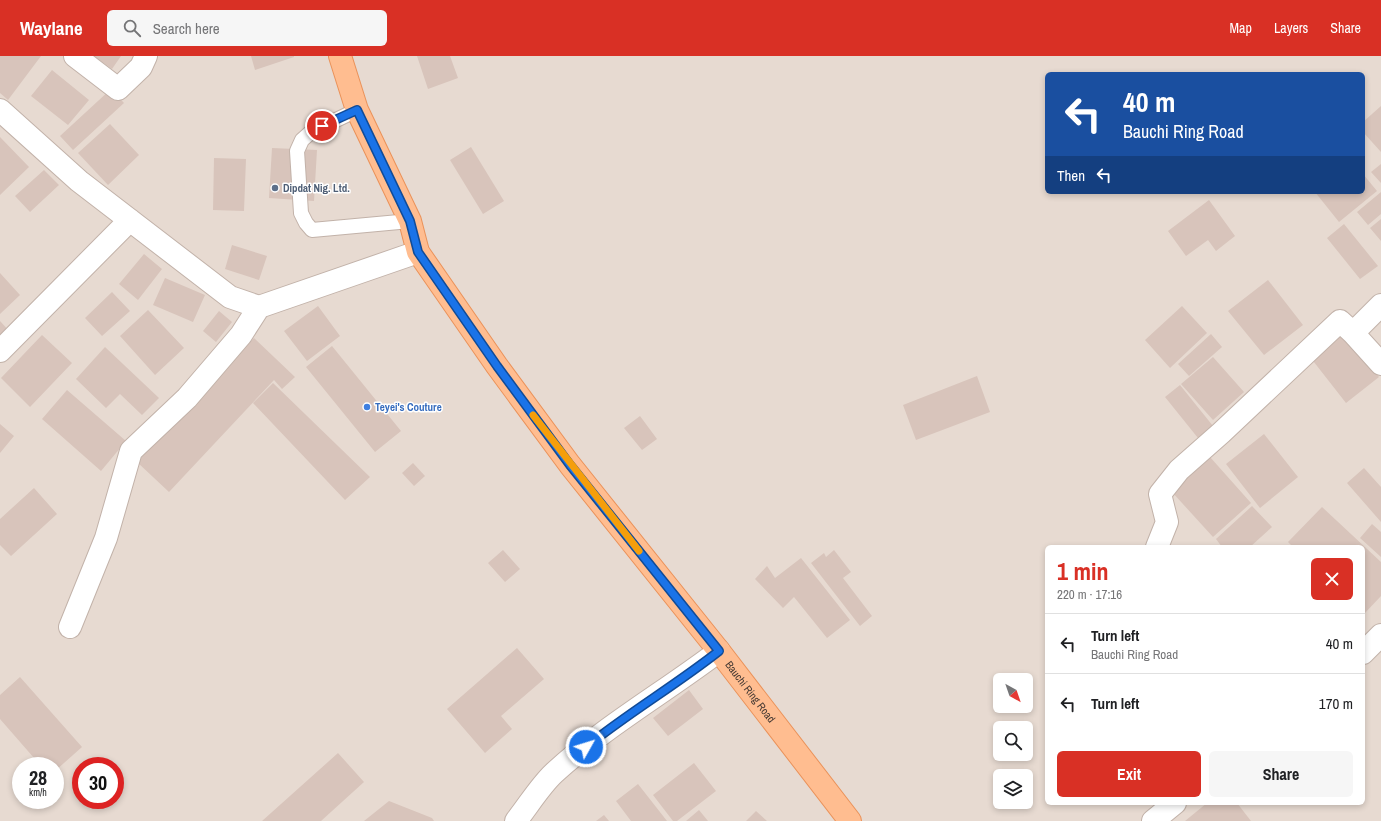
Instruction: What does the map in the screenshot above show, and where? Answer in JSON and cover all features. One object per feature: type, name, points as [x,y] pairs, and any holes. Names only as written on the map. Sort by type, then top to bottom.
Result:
[{"type":"main road","name":"Bauchi Ring Road","points":[[340,56],[357,110],[410,221],[418,252],[497,366],[570,465],[719,651],[850,821]]},
{"type":"street","points":[[75,56],[118,88],[141,67],[146,56]]},
{"type":"street","points":[[0,110],[79,181],[230,297],[258,307],[400,260],[418,252]]},
{"type":"street","points":[[0,351],[130,220]]},
{"type":"street","points":[[1353,332],[1381,305]]},
{"type":"street","points":[[70,627],[106,538],[131,451],[187,398],[241,335],[258,307]]},
{"type":"street","points":[[1158,545],[1167,522],[1160,494],[1179,470],[1221,433],[1340,320],[1353,332],[1381,364]]},
{"type":"street","points":[[1365,651],[1381,635]]},
{"type":"street","points":[[516,821],[553,774],[608,730],[676,684],[719,651]]},
{"type":"street","points":[[1153,821],[1173,805]]},
{"type":"lane","points":[[357,110],[311,132],[302,140],[297,151],[301,213],[306,223],[312,230],[410,221]]},
{"type":"shaded area","points":[[0,56],[1381,56],[1381,821],[0,821]]},
{"type":"building","points":[[0,56],[41,56],[8,100],[0,93]]},
{"type":"building","points":[[94,56],[121,56],[112,69]]},
{"type":"building","points":[[251,56],[294,56],[294,57],[255,70]]},
{"type":"building","points":[[417,56],[450,56],[458,78],[428,89]]},
{"type":"building","points":[[52,70],[89,100],[68,125],[31,96]]},
{"type":"building","points":[[111,89],[124,103],[73,150],[60,136]]},
{"type":"building","points":[[1381,106],[1381,152],[1365,134],[1365,120]]},
{"type":"building","points":[[110,124],[139,155],[108,185],[78,153]]},
{"type":"building","points":[[0,137],[29,167],[0,195]]},
{"type":"building","points":[[471,147],[504,201],[483,214],[450,160]]},
{"type":"building","points":[[272,148],[317,150],[314,201],[269,198]]},
{"type":"building","points":[[214,158],[246,159],[244,211],[213,210]]},
{"type":"building","points":[[1381,164],[1381,183],[1371,172]]},
{"type":"building","points":[[44,170],[59,185],[30,212],[15,196]]},
{"type":"building","points":[[1365,176],[1377,191],[1339,222],[1317,194],[1365,194]]},
{"type":"building","points":[[1381,192],[1381,214],[1368,225],[1357,212]]},
{"type":"building","points":[[1209,200],[1235,236],[1216,251],[1208,240],[1186,256],[1168,231]]},
{"type":"building","points":[[1381,219],[1381,241],[1370,228]]},
{"type":"building","points":[[1344,224],[1378,266],[1360,279],[1327,238]]},
{"type":"building","points":[[232,245],[267,256],[259,280],[225,269]]},
{"type":"building","points":[[144,254],[162,269],[138,300],[119,284]]},
{"type":"building","points":[[0,273],[20,295],[0,314]]},
{"type":"building","points":[[165,278],[205,295],[193,322],[153,305]]},
{"type":"building","points":[[1268,280],[1303,325],[1264,355],[1228,311]]},
{"type":"building","points":[[112,292],[130,311],[102,336],[85,318]]},
{"type":"building","points":[[318,306],[340,336],[307,361],[284,331]]},
{"type":"building","points":[[1182,306],[1207,333],[1170,368],[1145,340]]},
{"type":"building","points":[[148,310],[184,348],[155,375],[120,336]]},
{"type":"building","points":[[219,311],[232,322],[216,342],[203,331]]},
{"type":"building","points":[[0,321],[10,332],[0,340]]},
{"type":"building","points":[[1342,331],[1379,377],[1346,403],[1310,357]]},
{"type":"building","points":[[1211,334],[1222,347],[1189,376],[1178,364]]},
{"type":"building","points":[[42,335],[72,363],[30,407],[1,378]]},
{"type":"building","points":[[254,338],[295,377],[282,389],[274,380],[169,492],[137,462]]},
{"type":"building","points":[[332,346],[401,431],[375,452],[306,367]]},
{"type":"building","points":[[105,347],[159,398],[142,415],[120,394],[106,408],[76,379]]},
{"type":"building","points":[[1213,357],[1244,392],[1213,420],[1181,384]]},
{"type":"building","points":[[977,376],[990,412],[916,440],[903,405]]},
{"type":"building","points":[[273,383],[370,477],[345,500],[253,403]]},
{"type":"building","points":[[1180,385],[1213,426],[1198,438],[1165,397]]},
{"type":"building","points":[[67,390],[126,441],[101,471],[42,419]]},
{"type":"building","points":[[640,416],[657,439],[642,450],[624,428]]},
{"type":"building","points":[[0,424],[14,436],[0,453]]},
{"type":"building","points":[[1264,434],[1298,477],[1260,508],[1226,464]]},
{"type":"building","points":[[1210,457],[1251,503],[1213,537],[1172,492]]},
{"type":"building","points":[[413,463],[425,476],[414,486],[402,473]]},
{"type":"building","points":[[1364,468],[1381,487],[1381,522],[1347,483]]},
{"type":"building","points":[[34,488],[57,514],[11,556],[0,545],[0,519]]},
{"type":"building","points":[[1252,506],[1272,527],[1252,545],[1220,545],[1216,539]]},
{"type":"building","points":[[1322,507],[1363,545],[1291,545],[1288,542]]},
{"type":"building","points":[[1372,524],[1381,532],[1381,557],[1360,538]]},
{"type":"building","points":[[1365,547],[1381,562],[1381,596],[1365,613]]},
{"type":"building","points":[[503,550],[520,569],[505,582],[488,563]]},
{"type":"building","points":[[834,550],[851,572],[843,578],[872,616],[860,626],[811,563],[824,553],[826,557]]},
{"type":"building","points":[[801,558],[850,620],[827,638],[794,597],[783,608],[755,579],[767,566],[775,578]]},
{"type":"building","points":[[517,648],[544,679],[501,716],[512,729],[485,753],[447,709]]},
{"type":"building","points":[[20,677],[82,747],[64,763],[64,757],[33,757],[0,719],[0,695]]},
{"type":"building","points":[[689,690],[703,709],[668,736],[653,718]]},
{"type":"building","points":[[338,753],[364,782],[321,821],[262,821]]},
{"type":"building","points":[[694,763],[716,791],[677,821],[673,821],[653,795]]},
{"type":"building","points":[[638,784],[667,821],[631,821],[616,801]]},
{"type":"building","points":[[389,801],[432,818],[434,821],[364,821]]},
{"type":"building","points":[[1205,805],[1239,805],[1251,821],[1185,821]]},
{"type":"building","points":[[699,810],[708,821],[686,821]]},
{"type":"building","points":[[756,811],[767,821],[746,821]]},
{"type":"building","points":[[604,815],[609,821],[596,821]]},
{"type":"slow traffic","points":[[533,415],[570,465],[639,551]]},
{"type":"place","name":"Dipdat Nig. Ltd.","points":[[275,188]]},
{"type":"place","name":"Teyei's Couture","points":[[367,407]]},
{"type":"route","points":[[322,126],[357,110],[410,221],[418,252],[497,366],[570,465],[719,651],[676,684],[608,730],[586,747]]}]
